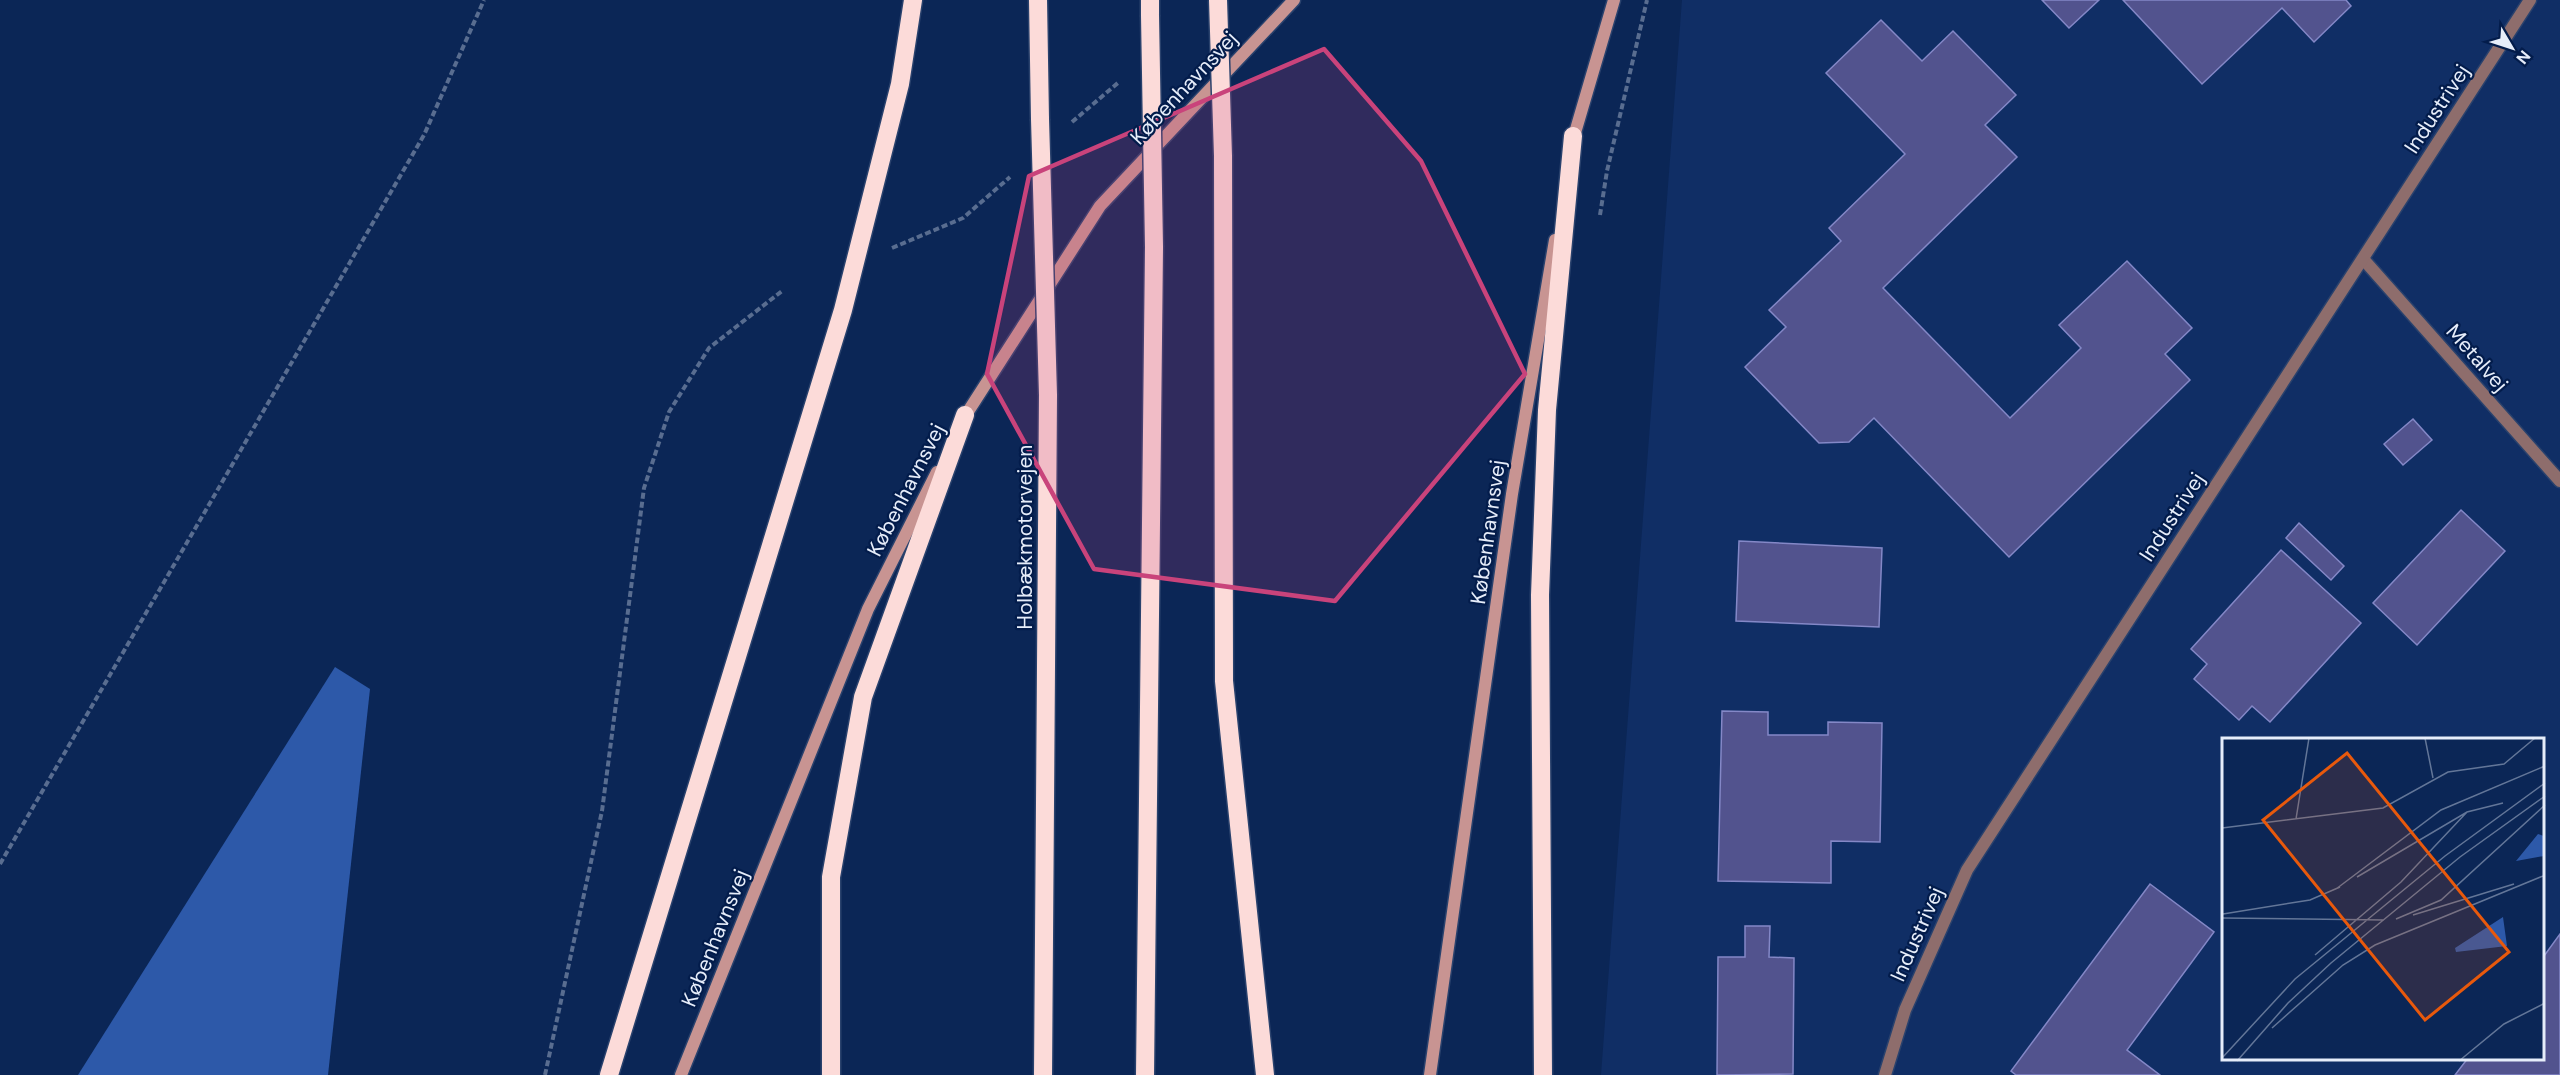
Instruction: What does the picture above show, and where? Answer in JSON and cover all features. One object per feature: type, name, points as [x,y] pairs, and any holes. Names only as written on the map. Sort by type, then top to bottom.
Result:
[{"type":"highway","points":[[609,1075],[843,310],[900,84],[913,0]]},
{"type":"highway","name":"Holbækmotorvejen","points":[[1038,0],[1048,395],[1043,1075]]},
{"type":"highway","points":[[1218,0],[1223,156],[1224,681],[1265,1075]]},
{"type":"highway","points":[[1145,1075],[1154,246],[1150,7]]},
{"type":"highway","points":[[1543,1075],[1540,595],[1547,410],[1573,136]]},
{"type":"highway","points":[[831,1075],[831,877],[863,697],[965,415]]},
{"type":"main road","name":"Københavnsvej","points":[[681,1075],[868,609],[965,415],[1100,206],[1294,0]]},
{"type":"main road","name":"Københavnsvej","points":[[1430,1075],[1512,494],[1573,136],[1614,0]]},
{"type":"street","name":"Industrivej","points":[[1885,1075],[1905,1010],[1967,870],[2364,260],[2530,0]]},
{"type":"street","name":"Metalvej","points":[[2364,260],[2560,481]]},
{"type":"path","points":[[0,864],[424,135],[484,0]]},
{"type":"path","points":[[1600,217],[1607,171],[1647,0]]},
{"type":"path","points":[[545,1075],[602,811],[644,488],[669,412],[709,348],[782,291]]},
{"type":"highlighted area","points":[[1324,49],[1421,161],[1525,374],[1335,601],[1094,569],[987,374],[1029,176]]},
{"type":"shaded area","points":[[1682,0],[2560,0],[2560,1075],[1601,1075]]},
{"type":"shaded area","points":[[335,667],[370,689],[328,1075],[78,1075]]},
{"type":"building","points":[[2042,0],[2099,0],[2069,28]]},
{"type":"building","points":[[2123,0],[2346,0],[2351,6],[2314,42],[2282,8],[2202,84]]},
{"type":"building","points":[[1881,20],[1922,61],[1953,31],[2016,95],[1985,125],[2017,157],[1883,288],[2010,418],[2081,348],[2059,325],[2127,261],[2192,328],[2165,354],[2190,380],[2009,557],[1874,418],[1849,442],[1819,443],[1745,367],[1786,327],[1769,310],[1841,241],[1829,228],[1905,154],[1826,73]]},
{"type":"building","points":[[2413,419],[2432,440],[2403,465],[2384,444]]},
{"type":"building","points":[[2461,510],[2505,551],[2417,645],[2373,603]]},
{"type":"building","points":[[2299,523],[2344,566],[2331,580],[2286,538]]},
{"type":"building","points":[[1739,541],[1882,548],[1879,627],[1736,621]]},
{"type":"building","points":[[2281,550],[2361,623],[2270,722],[2252,706],[2239,720],[2194,679],[2207,664],[2191,649]]},
{"type":"building","points":[[1722,711],[1768,712],[1768,735],[1828,735],[1828,722],[1882,723],[1880,842],[1831,841],[1831,883],[1718,881]]},
{"type":"building","points":[[2150,884],[2214,932],[2127,1050],[2160,1075],[2016,1075],[2011,1071]]},
{"type":"building","points":[[1745,926],[1770,926],[1769,957],[1794,958],[1793,1074],[1717,1075],[1718,957],[1745,957]]},
{"type":"building","points":[[2560,934],[2560,1075],[2455,1075],[2466,1060],[2545,1060],[2545,955]]}]
